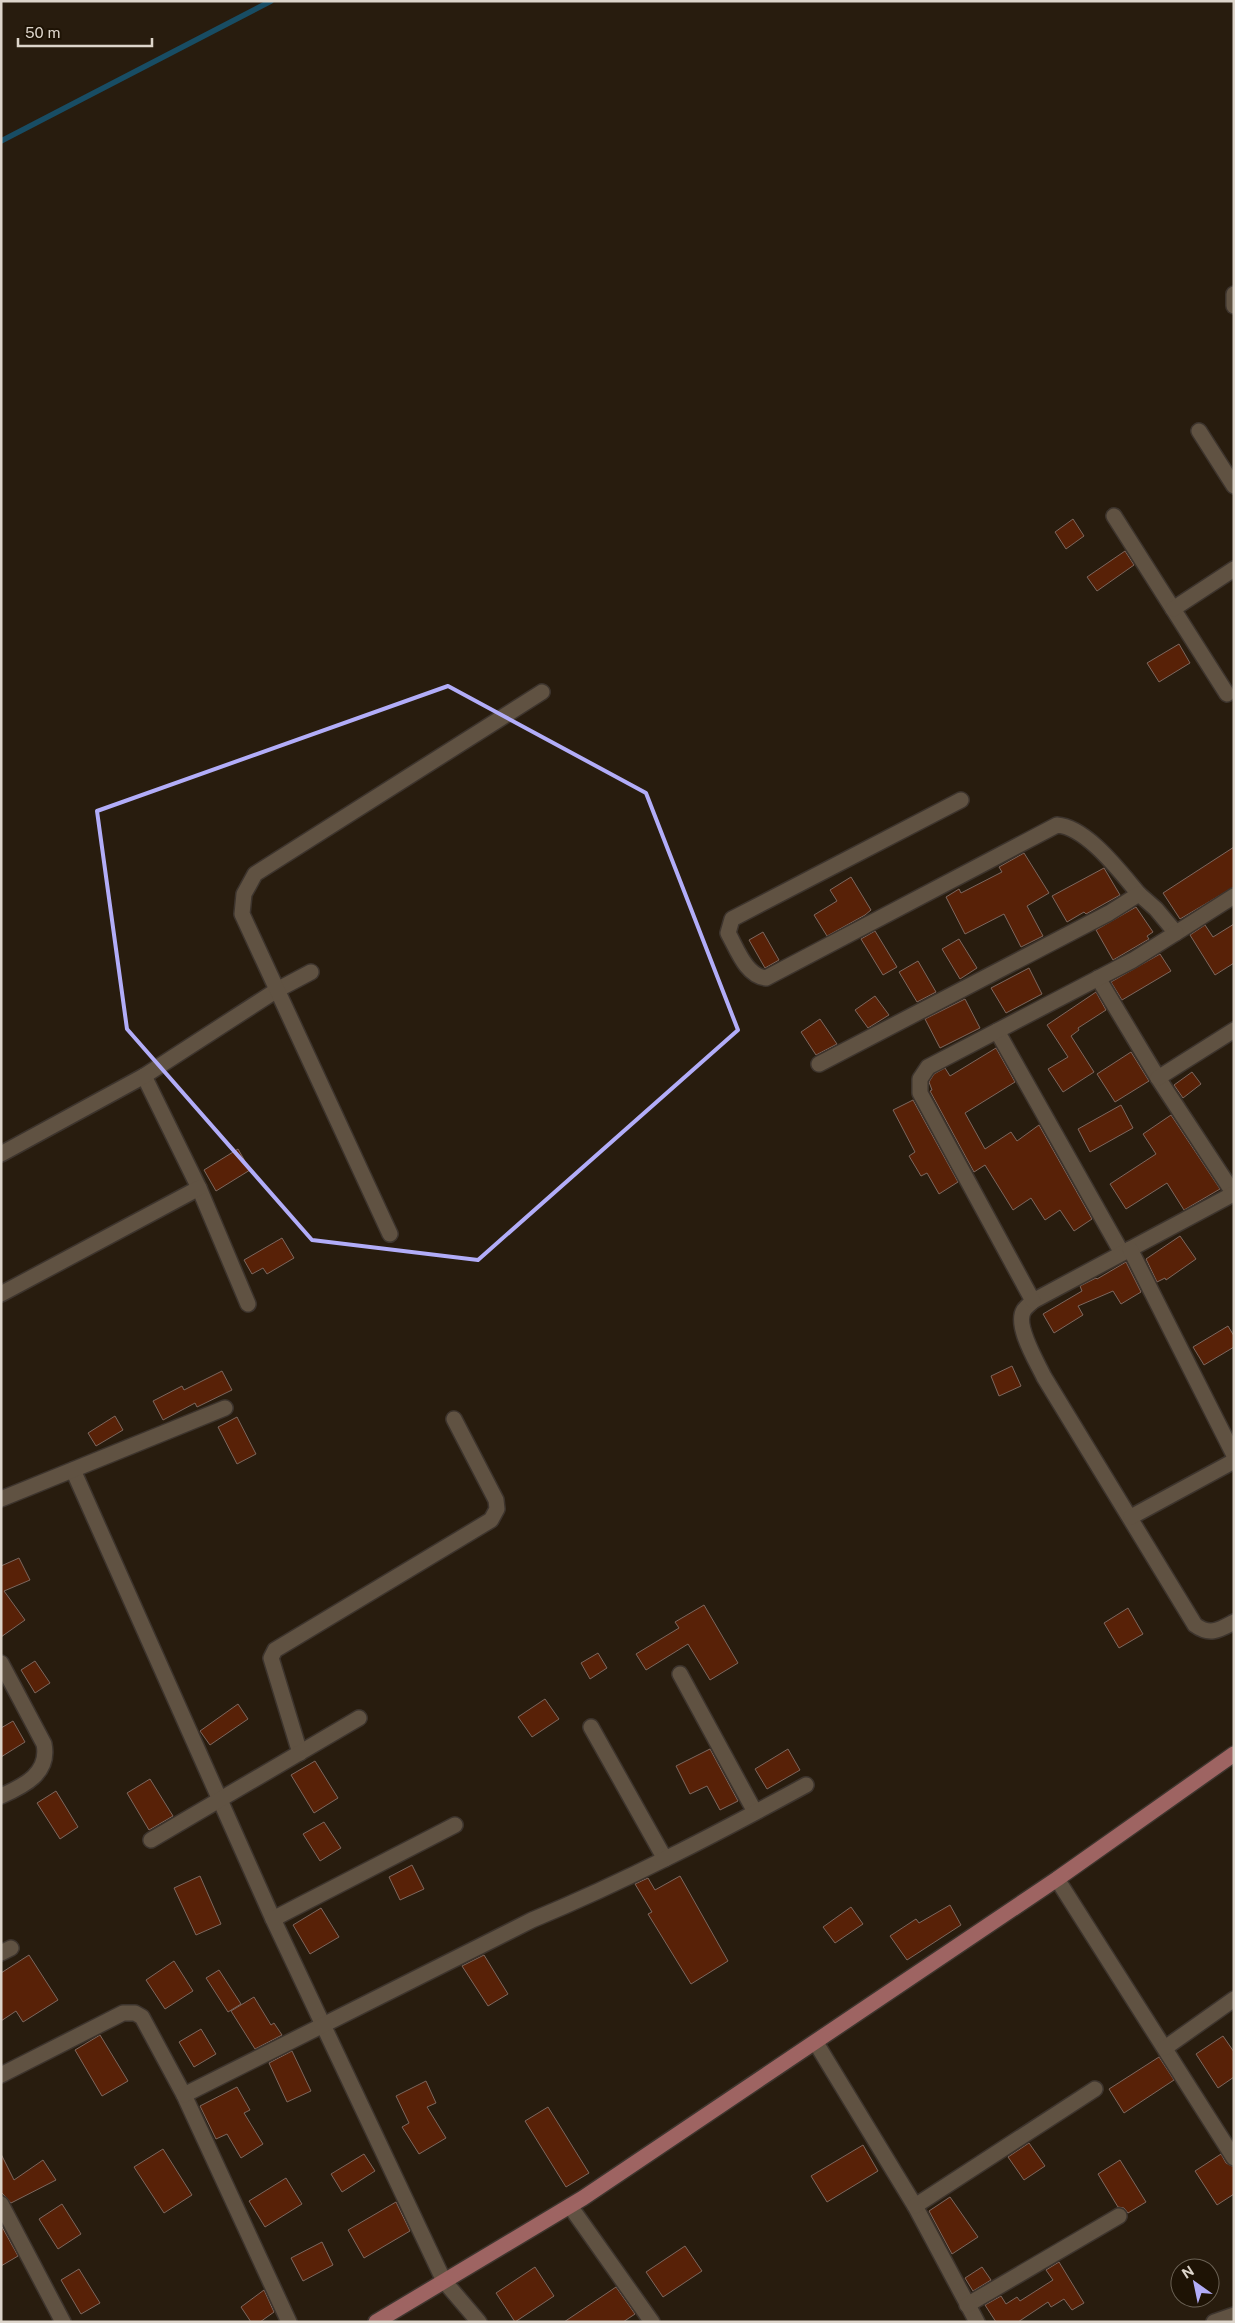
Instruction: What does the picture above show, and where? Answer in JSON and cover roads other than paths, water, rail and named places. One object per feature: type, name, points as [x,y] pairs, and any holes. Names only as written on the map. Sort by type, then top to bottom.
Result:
[{"type":"main road","points":[[376,2322],[570,2206],[816,2043],[1057,1879],[1234,1754]]},
{"type":"street","points":[[1234,294],[1234,306]]},
{"type":"street","points":[[1199,431],[1234,486]]},
{"type":"street","points":[[1114,516],[1227,694]]},
{"type":"street","points":[[1172,609],[1234,569]]},
{"type":"street","points":[[390,1234],[242,914],[244,894],[255,874],[542,692]]},
{"type":"street","points":[[961,800],[732,919],[728,933],[751,972],[758,977],[766,978],[1057,825],[1071,828],[1109,859],[1176,933]]},
{"type":"street","points":[[819,1064],[1109,913],[1139,894]]},
{"type":"street","points":[[1033,1301],[920,1093],[920,1079],[928,1067],[1098,978],[1176,933],[1234,896]]},
{"type":"street","points":[[1,1154],[144,1076],[278,990],[311,972]]},
{"type":"street","points":[[1098,978],[1158,1078],[1234,1194],[1033,1301],[1023,1310],[1021,1322],[1025,1336],[1044,1377],[1196,1625],[1203,1631],[1211,1633],[1234,1622]]},
{"type":"street","points":[[996,1030],[1126,1251],[1234,1455]]},
{"type":"street","points":[[1158,1078],[1234,1030]]},
{"type":"street","points":[[144,1076],[198,1188],[248,1304]]},
{"type":"street","points":[[1,1294],[198,1188]]},
{"type":"street","points":[[1,1499],[225,1408]]},
{"type":"street","points":[[300,1754],[271,1658],[275,1650],[492,1520],[497,1509],[496,1500],[454,1420]]},
{"type":"street","points":[[1131,1517],[1234,1461]]},
{"type":"street","points":[[73,1470],[273,1919],[444,2281],[479,2322]]},
{"type":"street","points":[[1,1662],[44,1744],[46,1755],[43,1766],[35,1777],[22,1786],[1,1796]]},
{"type":"street","points":[[680,1674],[755,1812]]},
{"type":"street","points":[[152,1840],[220,1802],[359,1718]]},
{"type":"street","points":[[591,1727],[665,1859]]},
{"type":"street","points":[[184,2095],[532,1920],[586,1898],[665,1859],[806,1786]]},
{"type":"street","points":[[273,1919],[455,1825]]},
{"type":"street","points":[[1057,1879],[1234,2158]]},
{"type":"street","points":[[1165,2048],[1234,1999]]},
{"type":"street","points":[[1,2075],[123,2013],[135,2013],[146,2021],[184,2095],[289,2322]]},
{"type":"street","points":[[816,2043],[915,2206],[977,2322]]},
{"type":"street","points":[[915,2206],[1095,2088]]},
{"type":"street","points":[[1,2204],[63,2322]]},
{"type":"street","points":[[570,2206],[652,2322]]},
{"type":"street","points":[[967,2305],[1119,2216]]},
{"type":"street","points":[[1214,2322],[1234,2315]]},
{"type":"waterway","points":[[1,141],[271,1]]}]
